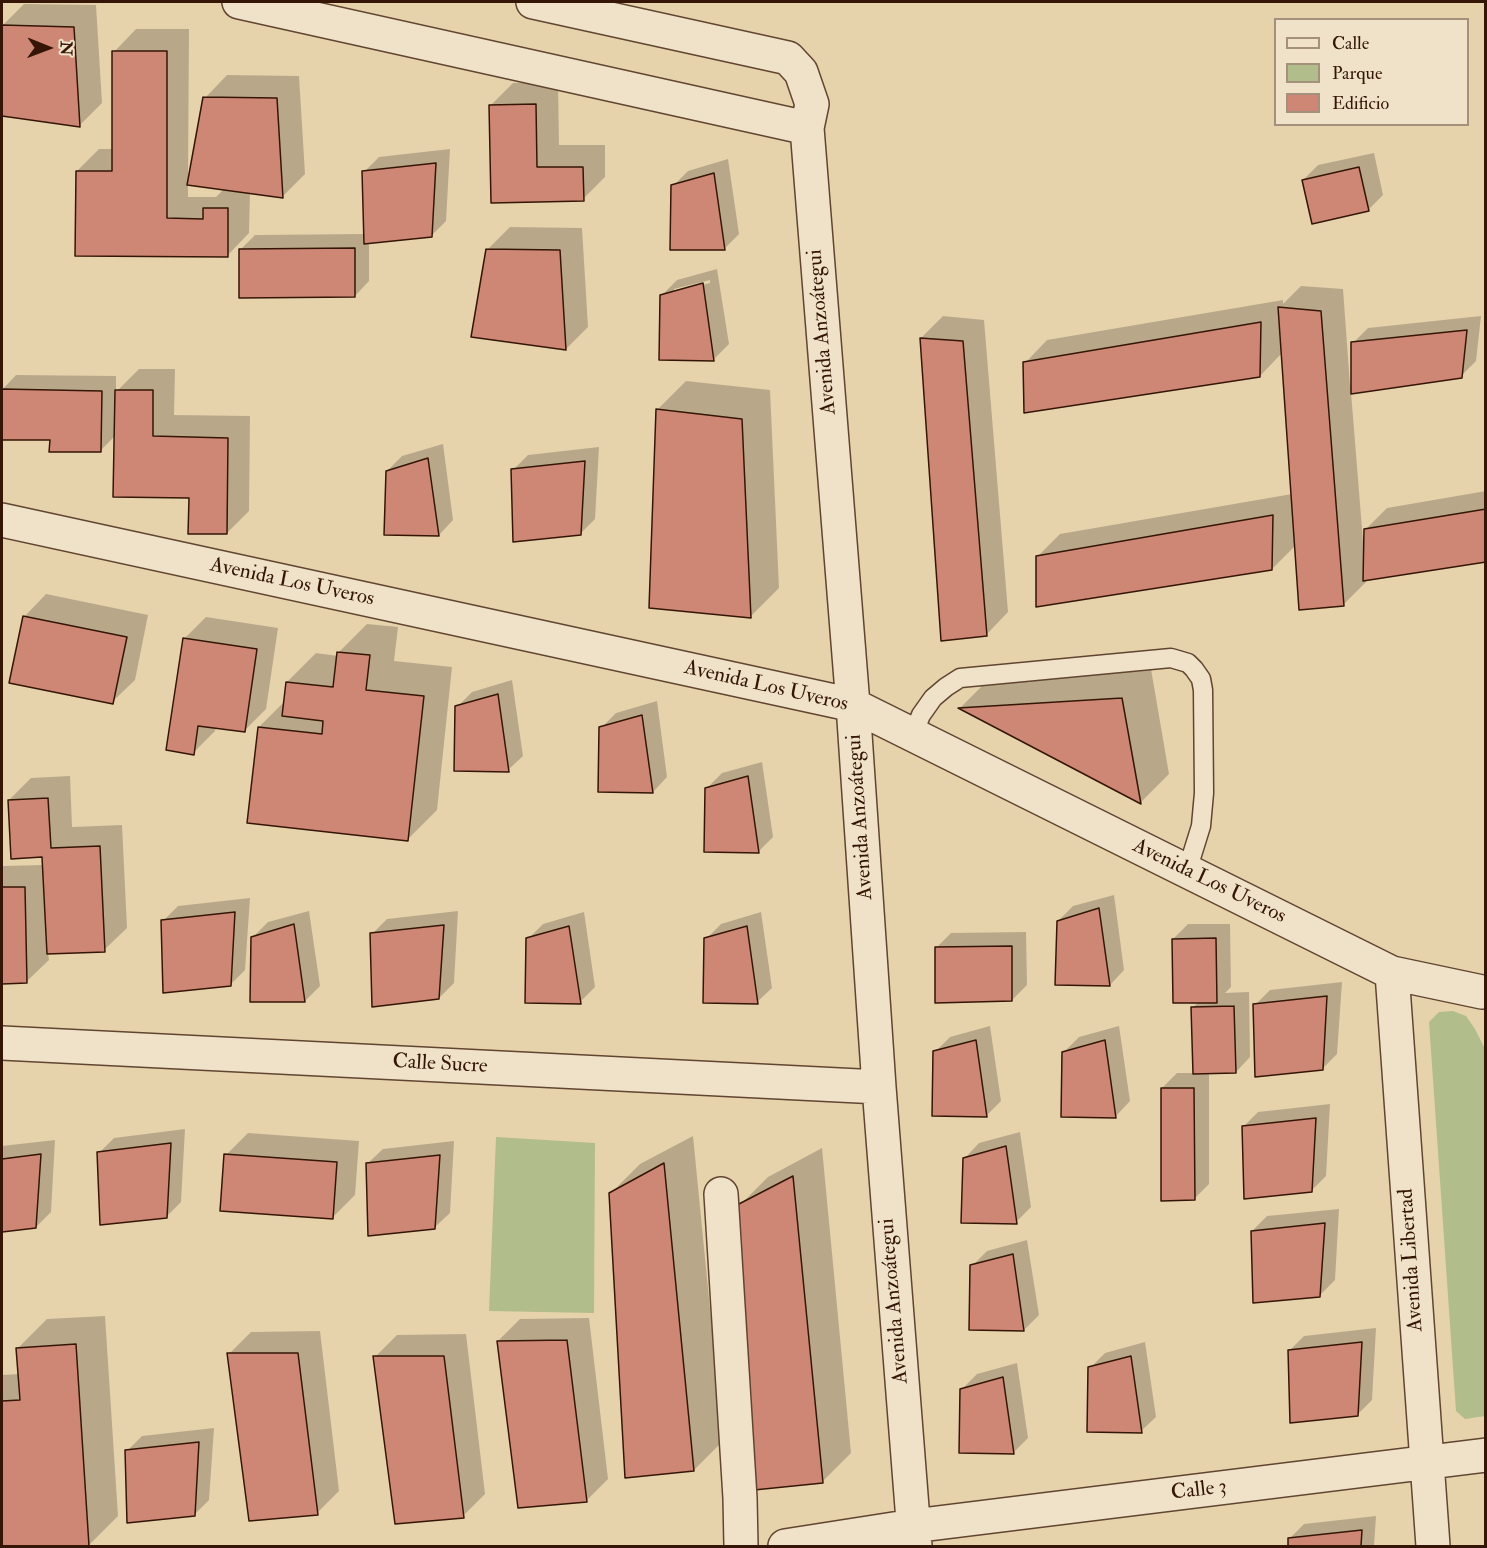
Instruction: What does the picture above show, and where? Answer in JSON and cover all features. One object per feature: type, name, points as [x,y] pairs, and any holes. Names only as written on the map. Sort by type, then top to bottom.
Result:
[{"type":"street","points":[[239,2],[807,128]]},
{"type":"street","name":"Avenida Anzoátegui","points":[[533,2],[788,58],[801,72],[812,105],[807,128],[853,705],[879,1087],[914,1536]]},
{"type":"street","name":"Avenida Los Uveros","points":[[2,520],[853,705],[1392,973],[1484,994]]},
{"type":"street","name":"Avenida Libertad","points":[[1392,973],[1432,1546]]},
{"type":"street","name":"Calle Sucre","points":[[2,1043],[879,1087]]},
{"type":"street","points":[[721,1194],[741,1546]]},
{"type":"street","name":"Calle 3","points":[[785,1546],[914,1536],[1485,1455]]},
{"type":"lane","points":[[913,735],[921,715],[933,698],[960,678],[1171,658],[1188,663],[1201,679],[1203,690],[1204,793],[1201,826],[1187,871]]},
{"type":"green space","points":[[1453,1011],[1466,1016],[1486,1051],[1485,1416],[1465,1419],[1456,1411],[1429,1022],[1439,1012]]},
{"type":"green space","points":[[496,1137],[595,1143],[594,1313],[489,1311]]},
{"type":"building","points":[[2,25],[74,27],[80,127],[2,116]]},
{"type":"building","points":[[112,51],[167,51],[167,218],[203,219],[203,208],[228,208],[228,257],[75,256],[76,171],[112,171]]},
{"type":"building","points":[[203,97],[277,98],[283,198],[187,185]]},
{"type":"building","points":[[536,104],[537,167],[583,167],[584,201],[491,203],[489,105]]},
{"type":"building","points":[[436,163],[432,237],[364,244],[362,171]]},
{"type":"building","points":[[1359,167],[1369,211],[1312,224],[1302,180]]},
{"type":"building","points":[[714,173],[725,250],[670,250],[671,185]]},
{"type":"building","points":[[355,248],[355,297],[239,298],[239,249]]},
{"type":"building","points":[[486,249],[560,250],[566,350],[471,337]]},
{"type":"building","points":[[703,283],[714,361],[659,360],[660,295]]},
{"type":"building","points":[[1278,307],[1321,311],[1344,606],[1299,610]]},
{"type":"building","points":[[1261,322],[1260,377],[1024,413],[1023,362]]},
{"type":"building","points":[[1467,330],[1462,378],[1351,394],[1351,342]]},
{"type":"building","points":[[920,338],[963,341],[987,636],[941,641]]},
{"type":"building","points":[[2,389],[102,391],[101,452],[49,452],[50,440],[2,440]]},
{"type":"building","points":[[115,390],[153,390],[153,436],[228,438],[227,534],[188,534],[189,498],[113,497]]},
{"type":"building","points":[[656,409],[742,419],[751,618],[649,608]]},
{"type":"building","points":[[428,458],[439,536],[384,535],[386,471]]},
{"type":"building","points":[[585,461],[581,535],[513,542],[511,469]]},
{"type":"building","points":[[1486,509],[1486,562],[1363,581],[1364,529]]},
{"type":"building","points":[[1273,515],[1272,570],[1036,607],[1036,556]]},
{"type":"building","points":[[23,616],[127,637],[113,704],[9,683]]},
{"type":"building","points":[[183,638],[257,649],[245,732],[198,726],[194,755],[166,750]]},
{"type":"building","points":[[337,652],[370,655],[366,690],[424,696],[408,841],[247,823],[258,727],[322,734],[323,721],[282,716],[286,682],[333,687]]},
{"type":"building","points":[[498,694],[509,772],[454,771],[455,706]]},
{"type":"building","points":[[1122,698],[1141,804],[958,708]]},
{"type":"building","points":[[642,715],[653,793],[598,792],[599,727]]},
{"type":"building","points":[[748,776],[759,853],[704,852],[705,788]]},
{"type":"building","points":[[48,798],[51,848],[100,846],[105,952],[47,954],[42,857],[11,859],[8,800]]},
{"type":"building","points":[[2,887],[25,887],[27,983],[2,984]]},
{"type":"building","points":[[1099,908],[1110,986],[1055,985],[1057,921]]},
{"type":"building","points":[[235,912],[231,986],[163,993],[161,920]]},
{"type":"building","points":[[294,924],[305,1002],[250,1002],[251,937]]},
{"type":"building","points":[[444,925],[439,999],[372,1007],[370,933]]},
{"type":"building","points":[[569,926],[581,1004],[525,1003],[526,938]]},
{"type":"building","points":[[747,926],[758,1004],[703,1003],[704,938]]},
{"type":"building","points":[[1216,938],[1217,1003],[1173,1003],[1172,939]]},
{"type":"building","points":[[1012,946],[1012,1001],[935,1003],[935,947]]},
{"type":"building","points":[[1327,996],[1323,1070],[1255,1077],[1253,1004]]},
{"type":"building","points":[[1234,1006],[1236,1073],[1193,1074],[1191,1007]]},
{"type":"building","points":[[976,1040],[987,1117],[932,1116],[933,1051]]},
{"type":"building","points":[[1105,1040],[1116,1118],[1061,1117],[1062,1052]]},
{"type":"building","points":[[1161,1088],[1194,1088],[1195,1200],[1161,1201]]},
{"type":"building","points":[[1316,1118],[1312,1192],[1244,1199],[1242,1126]]},
{"type":"building","points":[[171,1143],[167,1218],[100,1225],[97,1152]]},
{"type":"building","points":[[1006,1146],[1017,1224],[961,1223],[963,1158]]},
{"type":"building","points":[[41,1154],[36,1228],[2,1232],[2,1159]]},
{"type":"building","points":[[224,1154],[337,1162],[333,1219],[220,1211]]},
{"type":"building","points":[[440,1155],[435,1229],[368,1236],[366,1163]]},
{"type":"building","points":[[664,1163],[694,1471],[625,1478],[609,1193]]},
{"type":"building","points":[[793,1176],[823,1483],[754,1490],[737,1205]]},
{"type":"building","points":[[1325,1223],[1320,1297],[1253,1303],[1251,1231]]},
{"type":"building","points":[[1013,1254],[1024,1331],[969,1330],[970,1265]]},
{"type":"building","points":[[567,1340],[587,1502],[518,1508],[497,1341]]},
{"type":"building","points":[[1362,1342],[1358,1416],[1290,1423],[1288,1350]]},
{"type":"building","points":[[76,1344],[89,1546],[2,1546],[2,1401],[20,1400],[16,1348]]},
{"type":"building","points":[[227,1353],[298,1353],[318,1515],[249,1521]]},
{"type":"building","points":[[373,1356],[444,1356],[464,1518],[395,1524]]},
{"type":"building","points":[[1131,1356],[1142,1433],[1087,1432],[1088,1367]]},
{"type":"building","points":[[1003,1377],[1014,1454],[959,1453],[960,1389]]},
{"type":"building","points":[[199,1442],[195,1516],[127,1523],[125,1450]]},
{"type":"building","points":[[1362,1530],[1361,1546],[1288,1546],[1288,1538]]}]
